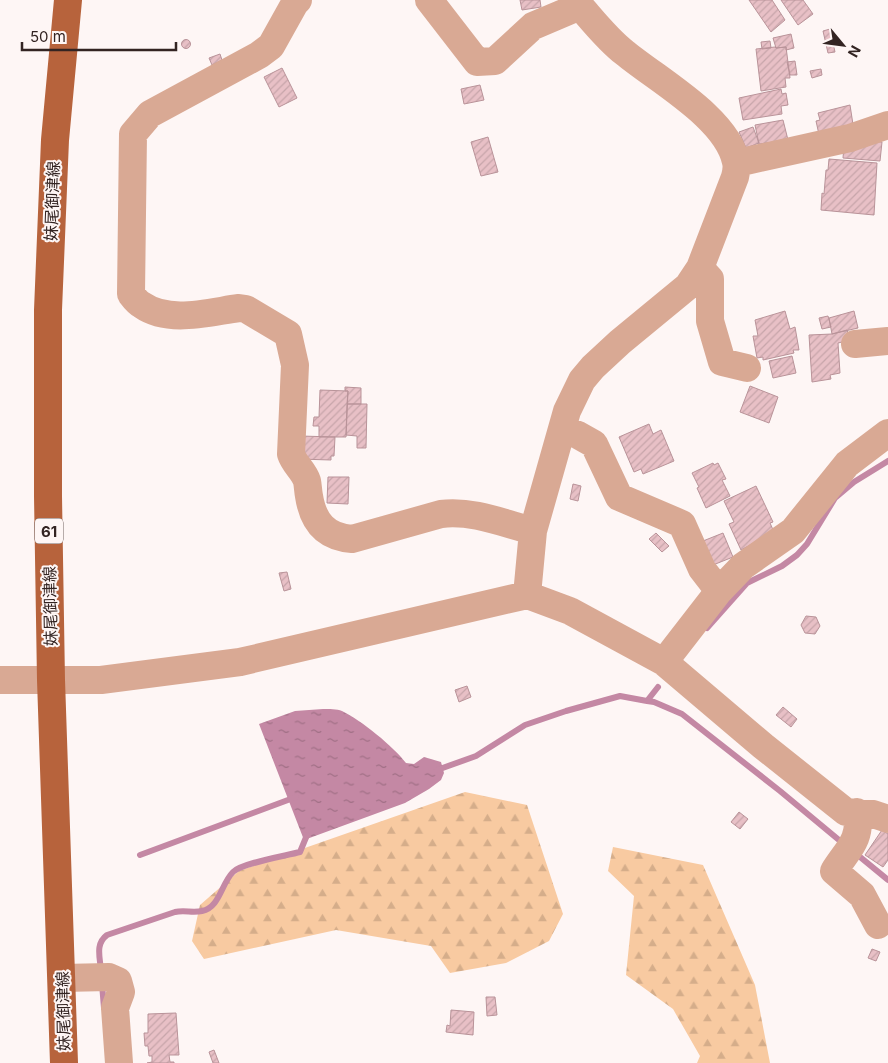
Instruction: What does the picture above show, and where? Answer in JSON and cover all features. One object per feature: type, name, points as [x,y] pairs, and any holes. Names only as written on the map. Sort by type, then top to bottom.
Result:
[{"type":"main road","name":"妹尾御津線","points":[[64,1063],[51,680],[48,496],[48,310],[55,140],[68,0]]},
{"type":"street","points":[[298,0],[271,46],[259,56],[150,114],[134,134],[131,294],[141,305],[163,313],[181,315],[239,308],[246,309],[288,334],[294,365],[291,454],[294,462],[307,480],[309,498],[314,515],[324,529],[332,534],[341,538],[352,539],[454,512],[466,513],[533,531]]},
{"type":"street","points":[[429,0],[477,62],[495,61],[532,26],[579,3],[623,52],[698,108],[716,125],[729,144],[737,163],[736,177],[700,268],[688,286],[593,367],[582,380],[574,394],[567,411],[533,531],[527,595]]},
{"type":"street","points":[[737,163],[850,138],[888,125]]},
{"type":"street","points":[[700,268],[710,279],[710,321],[722,362],[747,368]]},
{"type":"street","points":[[855,344],[888,341]]},
{"type":"street","points":[[563,429],[594,444],[619,497],[682,524],[702,569],[719,591]]},
{"type":"street","points":[[664,662],[719,591],[743,566],[793,531],[847,464],[888,433]]},
{"type":"street","points":[[0,680],[101,680],[240,662],[527,595],[570,611],[664,662],[763,746],[846,812],[873,814],[888,819]]},
{"type":"street","points":[[857,812],[859,823],[857,837],[834,871],[862,894],[878,925]]},
{"type":"street","points":[[62,978],[109,977],[118,981],[120,992],[115,1008],[119,1063]]},
{"type":"green space","points":[[465,792],[527,805],[563,914],[549,941],[506,963],[450,973],[431,946],[336,930],[204,959],[192,941],[200,905],[239,871]]},
{"type":"green space","points":[[613,847],[703,865],[755,985],[770,1063],[697,1063],[700,1056],[673,1009],[626,975],[634,896],[608,871]]},
{"type":"water","points":[[323,709],[342,711],[358,721],[385,742],[406,763],[414,764],[424,757],[441,762],[444,773],[441,780],[405,803],[304,840],[259,724],[295,711]]},
{"type":"building","points":[[520,0],[540,0],[541,7],[522,10]]},
{"type":"building","points":[[749,0],[772,0],[785,20],[771,32]]},
{"type":"building","points":[[781,0],[803,0],[813,14],[798,25]]},
{"type":"building","points":[[830,29],[835,52],[828,53],[823,31]]},
{"type":"building","points":[[791,34],[794,48],[786,50],[786,47],[776,48],[773,38]]},
{"type":"building","points":[[186,39],[191,44],[186,49],[181,44]]},
{"type":"building","points":[[770,41],[771,48],[762,49],[761,42]]},
{"type":"building","points":[[786,47],[790,78],[785,78],[786,87],[761,91],[756,49]]},
{"type":"building","points":[[220,54],[222,60],[212,65],[209,58]]},
{"type":"building","points":[[795,61],[797,75],[790,75],[787,62]]},
{"type":"building","points":[[282,68],[297,98],[279,107],[264,77]]},
{"type":"building","points":[[821,69],[822,75],[812,78],[810,71]]},
{"type":"building","points":[[480,85],[484,100],[464,104],[461,89]]},
{"type":"building","points":[[781,89],[782,94],[786,93],[788,105],[781,106],[782,114],[743,120],[739,98]]},
{"type":"building","points":[[850,105],[854,131],[820,139],[816,121],[820,120],[818,113]]},
{"type":"building","points":[[783,120],[788,140],[759,144],[755,125]]},
{"type":"building","points":[[753,127],[759,143],[746,148],[739,132]]},
{"type":"building","points":[[488,137],[498,172],[481,176],[471,142]]},
{"type":"building","points":[[858,141],[882,142],[880,161],[843,158],[844,144]]},
{"type":"building","points":[[829,159],[877,163],[874,215],[821,210],[822,193],[824,194]]},
{"type":"building","points":[[785,311],[790,329],[795,327],[799,350],[793,350],[794,353],[763,360],[763,357],[757,358],[753,336],[758,336],[755,320]]},
{"type":"building","points":[[854,311],[858,328],[832,334],[829,318]]},
{"type":"building","points":[[828,316],[831,327],[822,329],[819,318]]},
{"type":"building","points":[[847,330],[850,340],[838,343],[840,373],[830,375],[831,379],[812,382],[809,335],[832,334]]},
{"type":"building","points":[[792,356],[796,373],[773,378],[769,361]]},
{"type":"building","points":[[750,386],[778,397],[769,423],[740,412]]},
{"type":"building","points":[[345,387],[361,388],[361,404],[347,404],[348,391],[345,391]]},
{"type":"building","points":[[320,390],[348,391],[346,437],[319,437],[319,426],[313,426],[314,417],[319,417]]},
{"type":"building","points":[[347,404],[367,404],[366,448],[357,448],[357,436],[346,435]]},
{"type":"building","points":[[649,424],[653,434],[661,430],[674,461],[643,474],[641,469],[634,472],[619,437]]},
{"type":"building","points":[[300,436],[335,437],[334,456],[331,456],[331,460],[299,459]]},
{"type":"building","points":[[713,463],[714,465],[718,463],[726,479],[722,480],[730,496],[706,508],[692,473]]},
{"type":"building","points":[[328,477],[349,477],[348,504],[327,503]]},
{"type":"building","points":[[573,484],[581,486],[578,501],[570,499]]},
{"type":"building","points":[[756,486],[773,522],[770,523],[774,532],[741,550],[729,524],[734,522],[724,501]]},
{"type":"building","points":[[656,533],[669,546],[662,552],[649,539]]},
{"type":"building","points":[[723,533],[733,557],[713,565],[703,541]]},
{"type":"building","points":[[287,572],[291,589],[284,591],[279,573]]},
{"type":"building","points":[[806,616],[816,617],[820,626],[815,634],[805,633],[801,625]]},
{"type":"building","points":[[467,686],[471,697],[459,702],[455,690]]},
{"type":"building","points":[[783,707],[797,719],[791,727],[776,715]]},
{"type":"building","points":[[739,812],[748,819],[740,829],[731,822]]},
{"type":"building","points":[[882,830],[888,834],[888,860],[883,867],[865,855]]},
{"type":"building","points":[[872,949],[880,952],[876,961],[868,958]]},
{"type":"building","points":[[486,997],[495,997],[497,1015],[487,1016]]},
{"type":"building","points":[[451,1010],[474,1012],[473,1035],[446,1032],[447,1025],[450,1026]]},
{"type":"building","points":[[176,1013],[179,1055],[169,1055],[170,1062],[174,1063],[147,1063],[152,1062],[148,1046],[145,1046],[144,1033],[148,1033],[148,1014]]},
{"type":"building","points":[[214,1050],[219,1063],[213,1063],[209,1052]]},
{"type":"waterway","points":[[707,628],[747,583],[782,566],[797,555],[807,544],[835,498],[854,482],[888,461]]},
{"type":"waterway","points":[[647,701],[658,687]]},
{"type":"waterway","points":[[437,770],[476,756],[525,725],[566,711],[620,696],[654,702],[682,714],[845,845]]},
{"type":"waterway","points":[[140,855],[296,797]]},
{"type":"waterway","points":[[101,971],[100,947],[101,942],[107,935],[175,912],[199,912],[208,909],[217,900],[233,872],[254,863],[300,852],[307,835]]},
{"type":"waterway","points":[[854,852],[888,880]]},
{"type":"waterway","points":[[102,984],[104,1008]]}]
